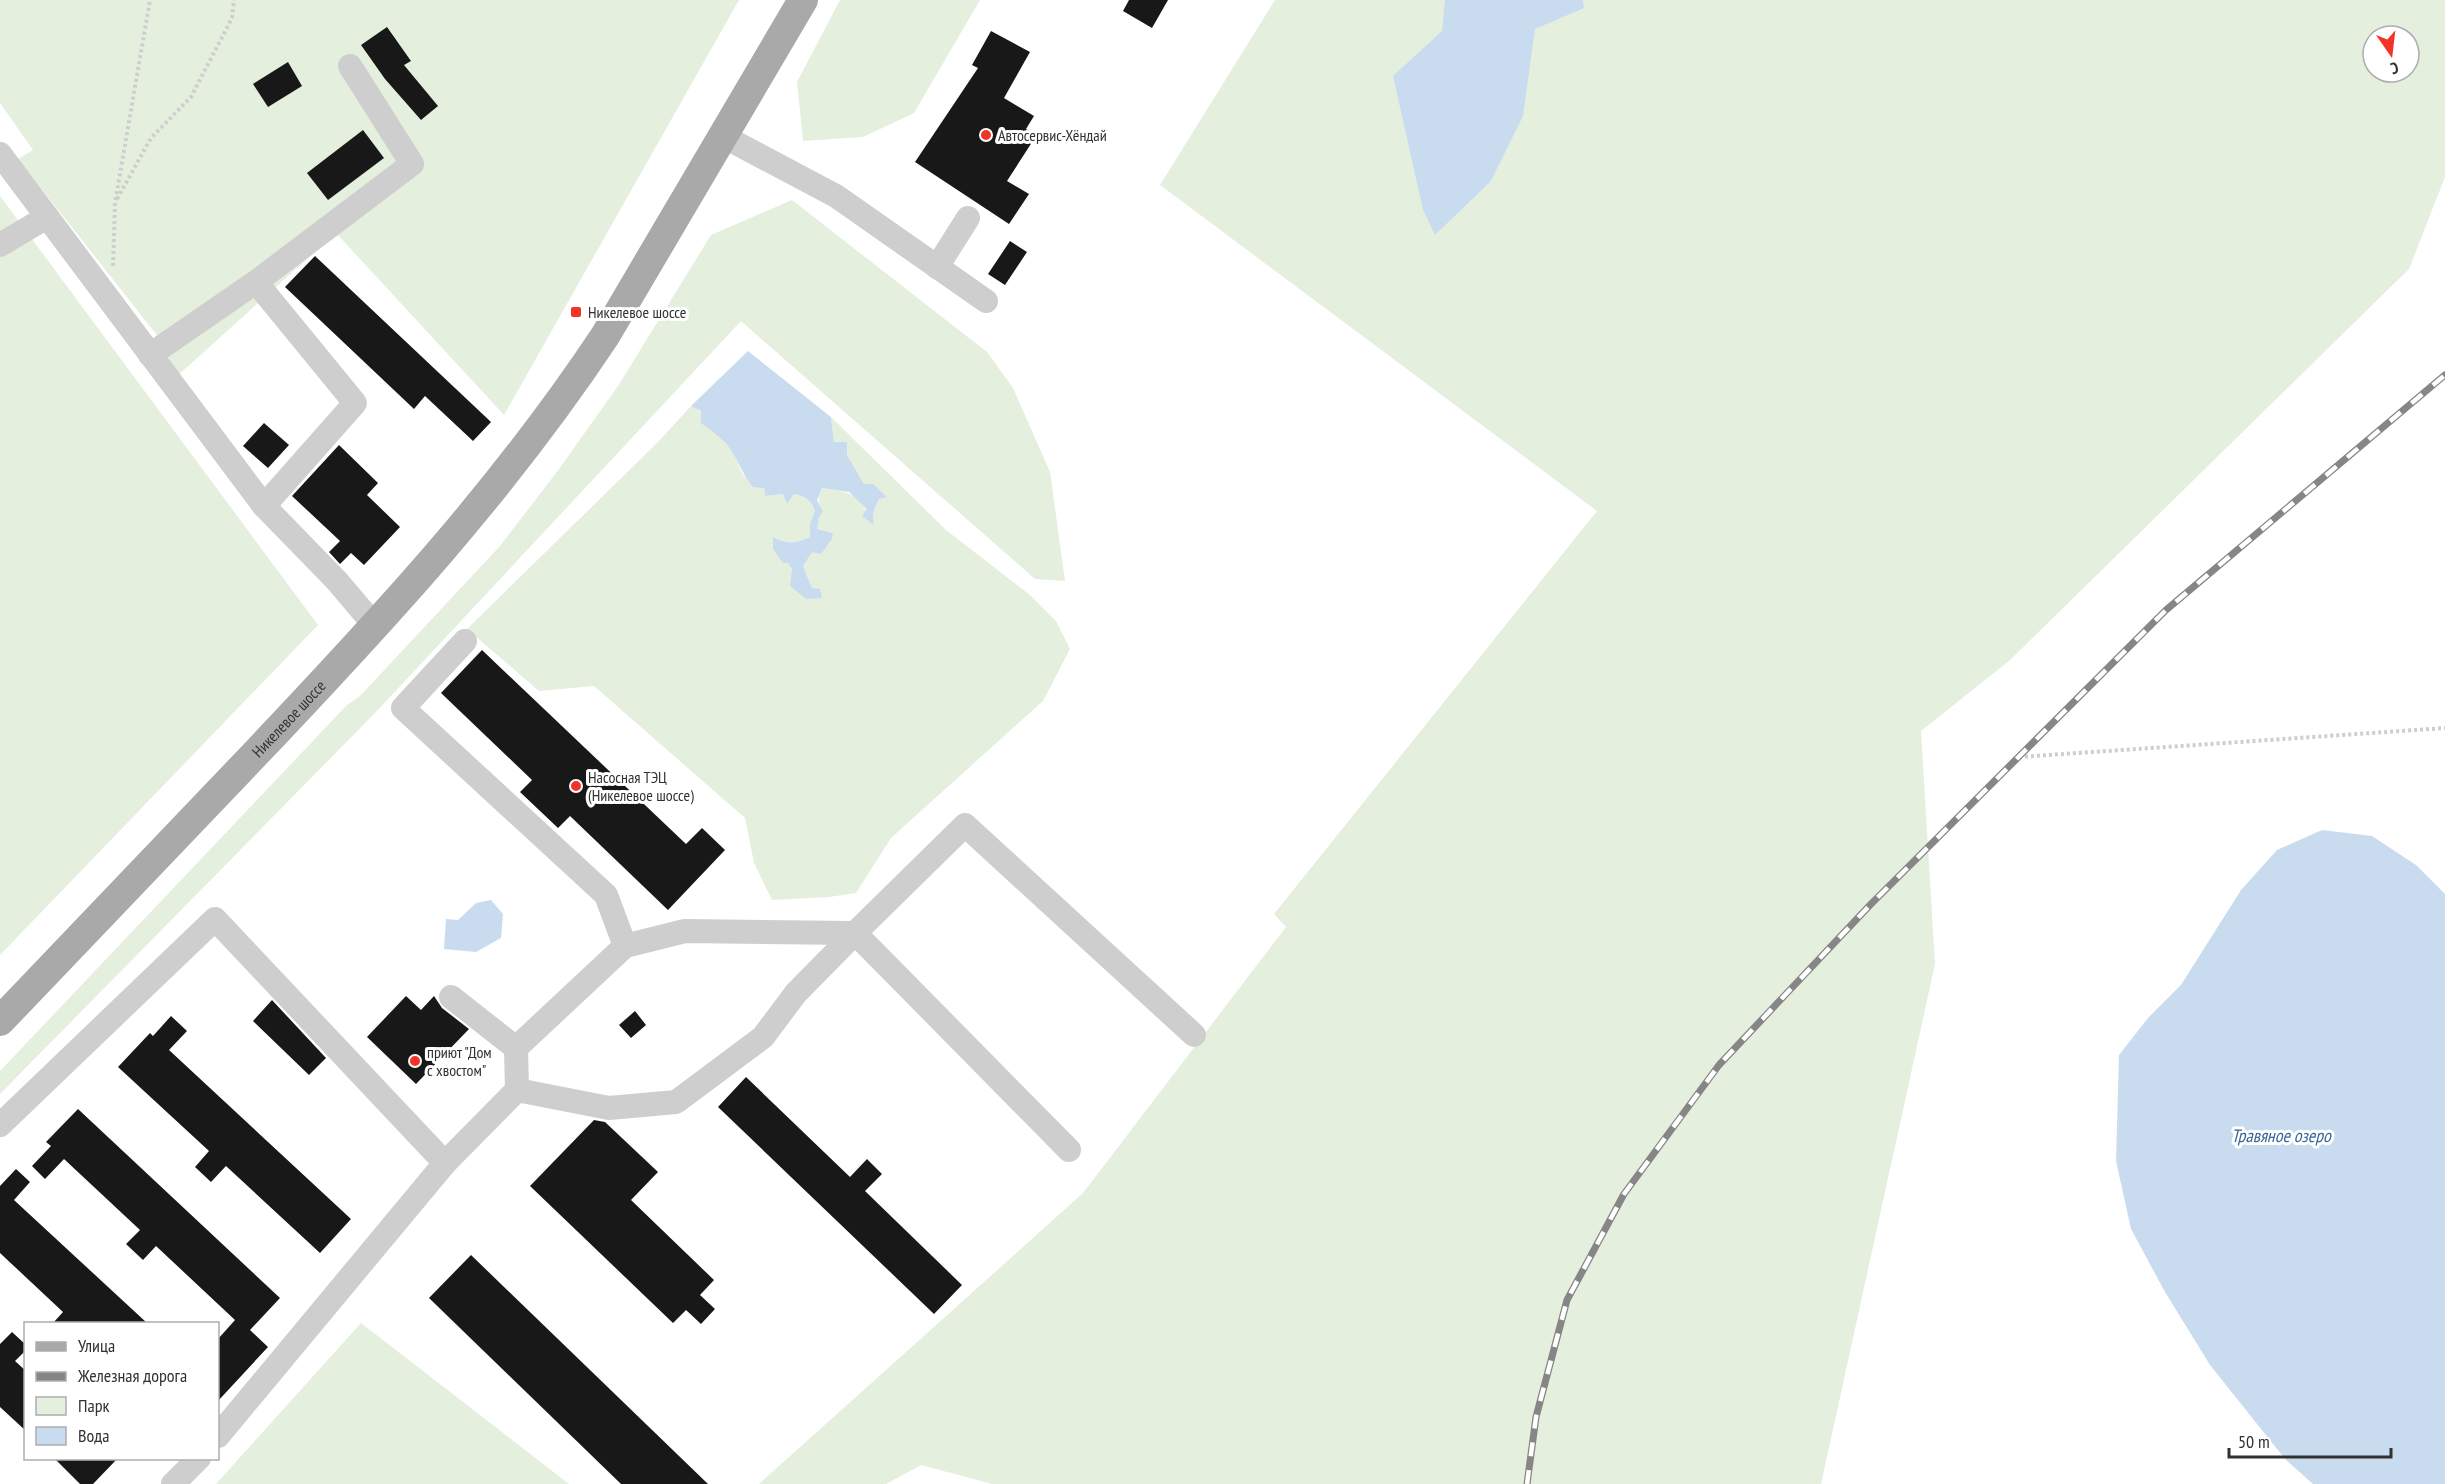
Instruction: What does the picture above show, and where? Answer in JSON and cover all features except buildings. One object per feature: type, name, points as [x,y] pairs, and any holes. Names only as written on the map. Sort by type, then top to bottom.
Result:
[{"type":"main road","name":"Никелевое шоссе","points":[[0,1021],[376,627],[512,467],[573,385],[644,272],[802,0]]},
{"type":"lane","points":[[150,355],[256,282],[412,164],[350,66]]},
{"type":"lane","points":[[722,135],[836,196],[986,301]]},
{"type":"lane","points":[[0,154],[264,506],[337,581],[376,627]]},
{"type":"lane","points":[[0,245],[47,217]]},
{"type":"lane","points":[[937,267],[968,218]]},
{"type":"lane","points":[[256,282],[355,403],[264,506]]},
{"type":"lane","points":[[465,641],[403,708],[606,895],[625,946]]},
{"type":"lane","points":[[517,1090],[609,1108],[676,1102],[763,1037],[796,993],[965,825],[1194,1035]]},
{"type":"lane","points":[[0,1125],[215,919],[445,1163]]},
{"type":"lane","points":[[219,1435],[445,1163],[517,1090],[516,1048],[625,946],[685,931],[855,933],[1069,1150]]},
{"type":"lane","points":[[451,996],[516,1048]]},
{"type":"lane","points":[[173,1484],[197,1460]]},
{"type":"path","points":[[112,303],[116,202],[150,0]]},
{"type":"path","points":[[116,202],[151,138],[191,97],[232,18],[234,0]]},
{"type":"path","points":[[2019,757],[2445,728]]},
{"type":"green space","points":[[0,0],[739,0],[504,415],[336,233],[176,377],[160,339],[18,159],[33,150],[0,103]]},
{"type":"green space","points":[[840,0],[980,0],[914,113],[863,137],[803,141],[797,82]]},
{"type":"green space","points":[[1275,0],[2445,0],[2445,177],[2409,269],[2009,661],[1921,731],[1935,964],[1821,1484],[992,1484],[921,1465],[886,1484],[759,1484],[1083,1193],[1286,927],[1274,914],[1597,511],[1160,185]]},
{"type":"green space","points":[[0,196],[318,625],[0,955]]},
{"type":"green space","points":[[792,200],[987,352],[1013,388],[1050,472],[1065,581],[1035,579],[741,321],[375,713],[0,1094],[0,1071],[346,706],[360,696],[500,546],[618,386],[711,235]]},
{"type":"green space","points":[[691,406],[701,411],[702,423],[719,436],[733,452],[743,475],[764,488],[765,496],[794,494],[807,499],[811,504],[815,511],[810,523],[810,537],[792,542],[774,537],[792,569],[812,588],[803,566],[812,551],[832,539],[833,533],[817,529],[818,503],[822,488],[841,491],[860,501],[874,524],[873,513],[879,499],[864,484],[847,455],[834,442],[831,417],[946,530],[1030,595],[1056,621],[1070,649],[1043,701],[891,838],[856,893],[772,900],[754,863],[745,818],[594,686],[539,691],[467,629],[658,442]]},
{"type":"green space","points":[[361,1323],[569,1484],[216,1484]]},
{"type":"water","points":[[1445,0],[1583,0],[1584,8],[1535,29],[1523,116],[1491,181],[1435,235],[1423,210],[1393,76],[1442,31]]},
{"type":"water","points":[[748,351],[831,417],[834,442],[847,442],[847,455],[864,484],[873,484],[887,497],[879,499],[873,513],[874,525],[862,516],[867,509],[849,492],[822,488],[817,501],[823,511],[819,517],[817,529],[833,533],[832,539],[821,554],[812,552],[803,566],[812,588],[820,589],[822,598],[806,599],[790,586],[792,569],[788,563],[783,563],[773,549],[773,537],[792,542],[810,537],[810,523],[815,511],[812,504],[804,497],[794,494],[787,504],[783,494],[765,496],[764,488],[753,487],[730,449],[701,423],[701,411],[691,406]]},
{"type":"water","name":"Травяное озеро","points":[[2322,830],[2372,836],[2416,865],[2445,894],[2445,1484],[2313,1484],[2285,1459],[2210,1365],[2165,1292],[2131,1229],[2116,1161],[2119,1055],[2148,1018],[2181,985],[2241,890],[2277,850]]},
{"type":"water","points":[[491,900],[503,914],[501,938],[476,952],[444,949],[446,919],[458,920],[476,903]]},
{"type":"railway","points":[[1527,1484],[1536,1417],[1567,1300],[1624,1194],[1719,1065],[1871,904],[2166,610],[2445,375]]},
{"type":"place","name":"Автосервис-Хёндай","points":[[986,135]]},
{"type":"place","name":"Никелевое шоссе","points":[[576,312]]},
{"type":"place","name":"Насосная ТЭЦ (Никелевое шоссе)","points":[[576,786]]},
{"type":"place","name":"приют \"Дом с хвостом\"","points":[[415,1061]]}]
